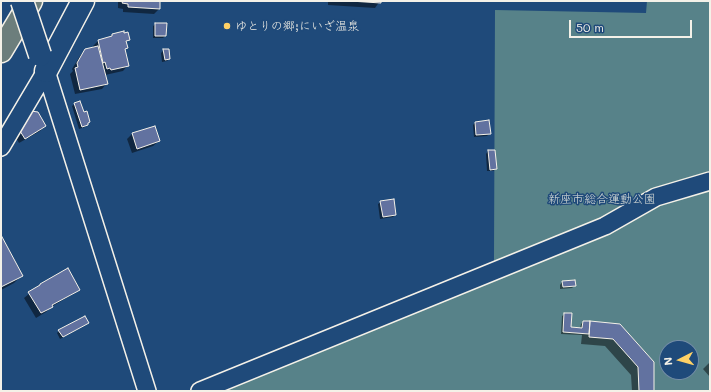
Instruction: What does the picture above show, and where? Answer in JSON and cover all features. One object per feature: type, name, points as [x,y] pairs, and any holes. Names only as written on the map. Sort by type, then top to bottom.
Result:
[{"type":"highway","points":[[1,51],[31,1]]},
{"type":"street","points":[[22,1],[147,391]]},
{"type":"street","points":[[1,148],[43,63],[84,1]]},
{"type":"street","points":[[200,391],[605,226],[656,197],[710,181]]},
{"type":"green space","name":"新座市総合運動公園","points":[[647,1],[710,1],[710,391],[209,391],[494,278],[495,10],[646,13]]},
{"type":"building","points":[[123,1],[160,1],[160,9],[128,7],[128,4],[122,3]]},
{"type":"building","points":[[350,1],[381,1],[381,3]]},
{"type":"building","points":[[155,23],[167,23],[166,36],[155,36]]},
{"type":"building","points":[[124,31],[124,33],[128,32],[130,40],[126,41],[128,48],[125,49],[129,66],[111,70],[110,68],[107,69],[105,62],[103,63],[98,40]]},
{"type":"building","points":[[98,46],[108,84],[80,90],[75,68],[78,67],[77,63],[85,49]]},
{"type":"building","points":[[163,49],[169,49],[170,59],[165,60]]},
{"type":"building","points":[[80,101],[84,112],[87,111],[90,122],[88,125],[82,127],[74,103]]},
{"type":"building","points":[[31,111],[38,112],[46,126],[25,139],[20,131]]},
{"type":"building","points":[[489,120],[491,134],[476,135],[475,122]]},
{"type":"building","points":[[155,126],[160,141],[137,149],[132,133]]},
{"type":"building","points":[[488,150],[495,150],[497,169],[490,170]]},
{"type":"building","points":[[394,199],[396,215],[383,217],[380,201]]},
{"type":"building","points":[[1,235],[23,276],[1,287]]},
{"type":"building","points":[[68,268],[80,290],[52,305],[53,307],[41,313],[28,292]]},
{"type":"building","points":[[575,280],[576,286],[563,287],[562,281]]},
{"type":"building","points":[[564,313],[572,313],[571,327],[582,328],[583,321],[590,321],[589,334],[563,332]]},
{"type":"building","points":[[85,316],[89,323],[63,337],[58,330]]},
{"type":"building","points":[[590,321],[620,324],[654,362],[654,391],[639,391],[638,367],[613,339],[589,337]]},
{"type":"place","name":"ゆとりの郷;にいざ温泉","points":[[227,26]]}]
